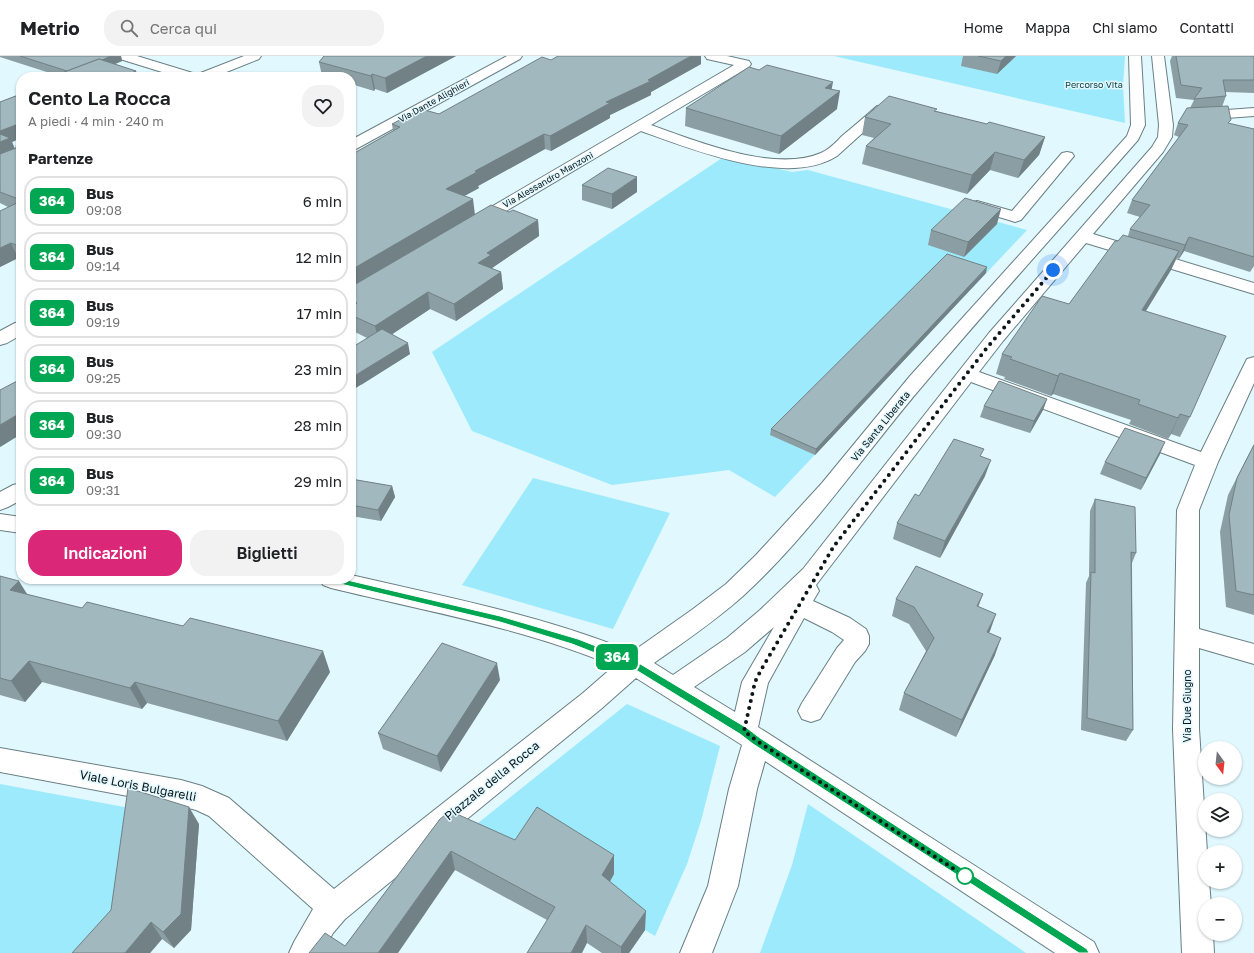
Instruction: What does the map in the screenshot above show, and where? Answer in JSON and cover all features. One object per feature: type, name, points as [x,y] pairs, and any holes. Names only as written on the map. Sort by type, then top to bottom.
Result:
[{"type":"street","points":[[124,56],[175,72]]},
{"type":"street","points":[[215,72],[255,56]]},
{"type":"street","name":"Via Dante Alighieri","points":[[356,143],[516,56]]},
{"type":"street","name":"Via Alessandro Manzoni","points":[[461,231],[745,64],[711,56]]},
{"type":"street","name":"Via Santa Liberata","points":[[634,664],[696,620],[734,590],[788,537],[830,488],[917,380],[1133,137],[1138,125],[1135,56]]},
{"type":"street","points":[[1158,56],[1177,117]]},
{"type":"street","points":[[639,126],[748,160],[772,163],[796,163],[817,159],[831,153],[882,108]]},
{"type":"street","points":[[1138,113],[1177,117],[1254,112]]},
{"type":"street","points":[[673,688],[736,645],[769,617],[811,575],[1013,315],[1162,143],[1166,132],[1177,117]]},
{"type":"street","points":[[977,206],[1016,217],[1067,156]]},
{"type":"street","points":[[1107,167],[1135,175]]},
{"type":"street","points":[[1082,236],[1254,289]]},
{"type":"street","points":[[0,339],[16,330]]},
{"type":"street","name":"Via Due Giugno","points":[[1198,953],[1186,729],[1188,510],[1207,462],[1254,362]]},
{"type":"street","points":[[966,374],[1207,462]]},
{"type":"street","points":[[0,502],[16,493]]},
{"type":"street","points":[[0,522],[16,524]]},
{"type":"street","points":[[696,953],[723,886],[743,789],[755,682],[834,546]]},
{"type":"street","points":[[351,584],[500,619],[579,643],[634,664],[750,736],[1083,953]]},
{"type":"street","points":[[799,605],[841,625],[857,636],[856,644],[846,655],[811,710]]},
{"type":"street","points":[[1187,635],[1254,654]]},
{"type":"street","name":"Piazzale della Rocca","points":[[305,953],[322,922],[334,908],[592,701],[634,664]]},
{"type":"street","name":"Viale Loris Bulgarelli","points":[[0,760],[181,793],[202,799],[219,807],[334,908]]},
{"type":"green space","name":"Percorso Vita","points":[[834,56],[1125,56],[1123,85],[1125,123]]},
{"type":"green space","points":[[725,156],[792,172],[808,170],[1027,230],[775,497],[729,470],[612,485],[472,431],[432,352]]},
{"type":"green space","points":[[533,478],[670,513],[613,629],[462,585]]},
{"type":"green space","points":[[627,704],[720,746],[701,821],[687,864],[655,936],[645,930],[602,894],[614,874],[517,859],[463,835]]},
{"type":"green space","points":[[0,784],[135,809],[120,923],[94,953],[0,953]]},
{"type":"green space","points":[[808,804],[1026,953],[760,953],[792,865]]},
{"type":"building","points":[[20,56],[111,56],[67,71]]},
{"type":"building","points":[[324,56],[427,56],[385,78],[372,74],[371,76],[319,62]]},
{"type":"building","points":[[558,56],[691,56],[648,80],[651,81],[606,102],[610,103],[550,136],[544,134],[475,171],[477,172],[446,189],[473,199],[356,267],[356,152],[400,127],[392,124],[421,109],[439,114],[542,57],[551,60]]},
{"type":"building","points":[[978,56],[1006,56],[1001,61]]},
{"type":"building","points":[[1176,56],[1254,56],[1254,80],[1223,80],[1226,96],[1194,99],[1202,88],[1181,85]]},
{"type":"building","points":[[99,59],[136,71],[134,72],[64,72]]},
{"type":"building","points":[[767,65],[833,82],[825,88],[840,91],[781,136],[686,108],[749,67],[759,70]]},
{"type":"building","points":[[16,96],[16,125],[0,131],[0,102]]},
{"type":"building","points":[[889,96],[937,109],[934,111],[987,124],[989,122],[1045,137],[1024,160],[995,152],[972,175],[866,146],[891,124],[865,117]]},
{"type":"building","points":[[1228,106],[1231,120],[1228,123],[1254,129],[1254,257],[1189,237],[1185,245],[1130,229],[1150,205],[1132,200],[1188,125],[1178,123],[1187,108]]},
{"type":"building","points":[[0,134],[10,138],[0,142]]},
{"type":"building","points":[[16,148],[16,198],[0,192],[0,154]]},
{"type":"building","points":[[608,168],[637,177],[612,194],[582,185]]},
{"type":"building","points":[[965,198],[1001,209],[968,242],[931,230]]},
{"type":"building","points":[[16,203],[16,245],[11,243],[0,248],[0,211]]},
{"type":"building","points":[[491,205],[509,212],[513,210],[538,220],[487,253],[491,255],[478,263],[501,272],[454,304],[428,292],[375,326],[356,317],[356,284]]},
{"type":"building","points":[[1123,235],[1179,251],[1142,310],[1226,336],[1190,417],[1180,414],[1178,418],[1138,404],[1140,400],[1060,373],[1058,376],[1010,359],[1012,357],[1002,354],[1042,296],[1069,304],[1115,241],[1118,241]]},
{"type":"building","points":[[947,254],[987,267],[816,449],[771,429]]},
{"type":"building","points":[[382,329],[408,343],[356,375],[356,345]]},
{"type":"building","points":[[999,381],[1047,399],[1034,421],[984,406]]},
{"type":"building","points":[[16,382],[16,416],[0,425],[0,390]]},
{"type":"building","points":[[1125,428],[1165,442],[1146,478],[1105,462]]},
{"type":"building","points":[[954,439],[984,449],[980,456],[991,460],[945,541],[897,523],[915,494],[919,496]]},
{"type":"building","points":[[1254,445],[1254,595],[1236,591],[1229,515],[1237,478]]},
{"type":"building","points":[[356,480],[392,486],[378,510],[356,506]]},
{"type":"building","points":[[1095,499],[1135,507],[1136,553],[1131,552],[1133,730],[1087,718],[1091,572],[1095,573]]},
{"type":"building","points":[[916,566],[983,594],[977,606],[996,614],[987,632],[1001,638],[962,720],[904,693],[934,638],[914,607],[896,599]]},
{"type":"building","points":[[0,576],[16,580],[16,584],[10,590],[82,608],[87,602],[183,626],[190,618],[323,651],[278,721],[135,682],[130,688],[29,661],[11,681],[0,678]]},
{"type":"building","points":[[442,643],[497,663],[437,756],[378,733]]},
{"type":"building","points":[[128,788],[189,807],[181,914],[163,932],[151,922],[125,953],[72,953],[111,910]]},
{"type":"building","points":[[537,807],[614,855],[602,875],[646,911],[621,947],[586,925],[571,953],[527,953],[555,907],[451,851],[378,953],[309,953],[325,933],[345,946],[440,819],[450,811],[515,840]]},
{"type":"bus line","name":"364","points":[[351,584],[500,619],[551,634],[634,664],[744,731],[757,741],[1083,953]]},
{"type":"route","points":[[965,876],[966,877],[757,741],[744,731],[755,682],[834,546],[891,470],[986,349],[1013,315],[1053,270]]}]
